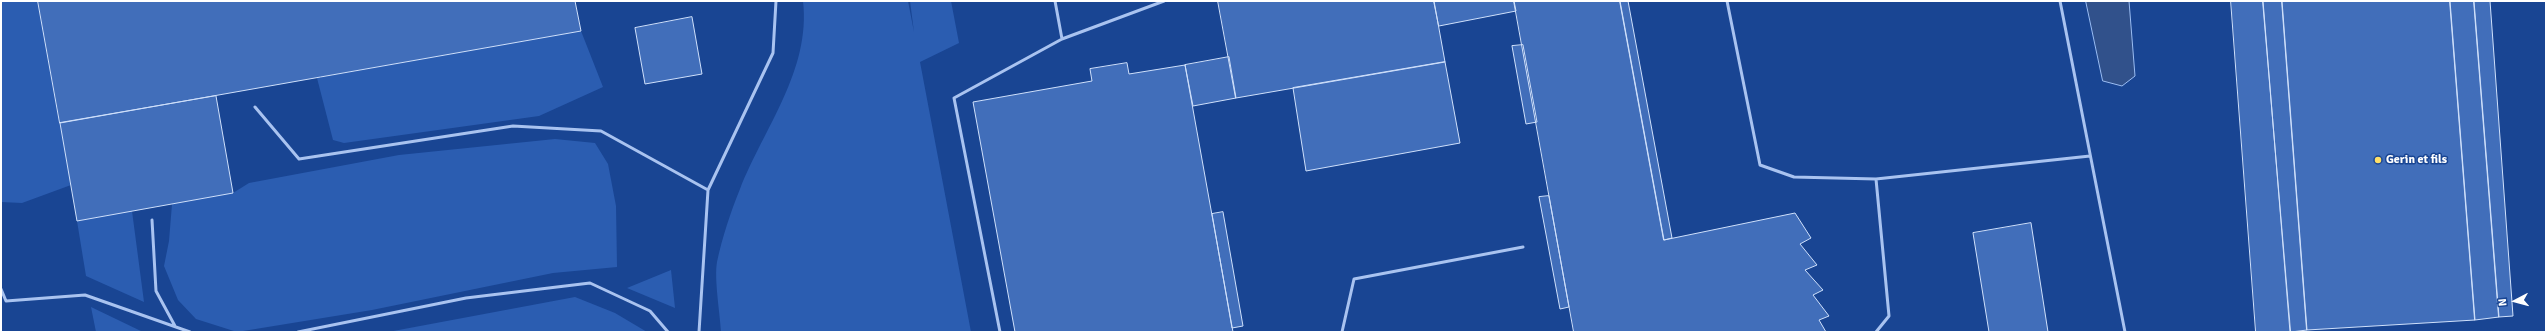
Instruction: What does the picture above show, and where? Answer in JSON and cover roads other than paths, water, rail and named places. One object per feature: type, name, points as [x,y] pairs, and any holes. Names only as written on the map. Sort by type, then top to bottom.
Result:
[{"type":"lane","points":[[699,332],[708,190],[773,53],[776,1]]},
{"type":"lane","points":[[1055,1],[1062,39]]},
{"type":"lane","points":[[1000,332],[954,98],[1062,39],[1164,1]]},
{"type":"lane","points":[[1727,1],[1760,165],[1794,177],[1876,179],[2090,156]]},
{"type":"lane","points":[[2060,1],[2125,332]]},
{"type":"lane","points":[[255,107],[299,159],[513,126],[601,131],[708,190]]},
{"type":"lane","points":[[1876,179],[1888,316],[1876,332]]},
{"type":"lane","points":[[152,220],[156,291],[175,326]]},
{"type":"lane","points":[[1342,332],[1354,279],[1523,247]]},
{"type":"lane","points":[[298,332],[466,298],[590,284],[650,311],[668,332]]},
{"type":"lane","points":[[1,289],[6,301],[85,295],[190,332]]},
{"type":"place","name":"Gerin et fils","points":[[2378,160]]}]
